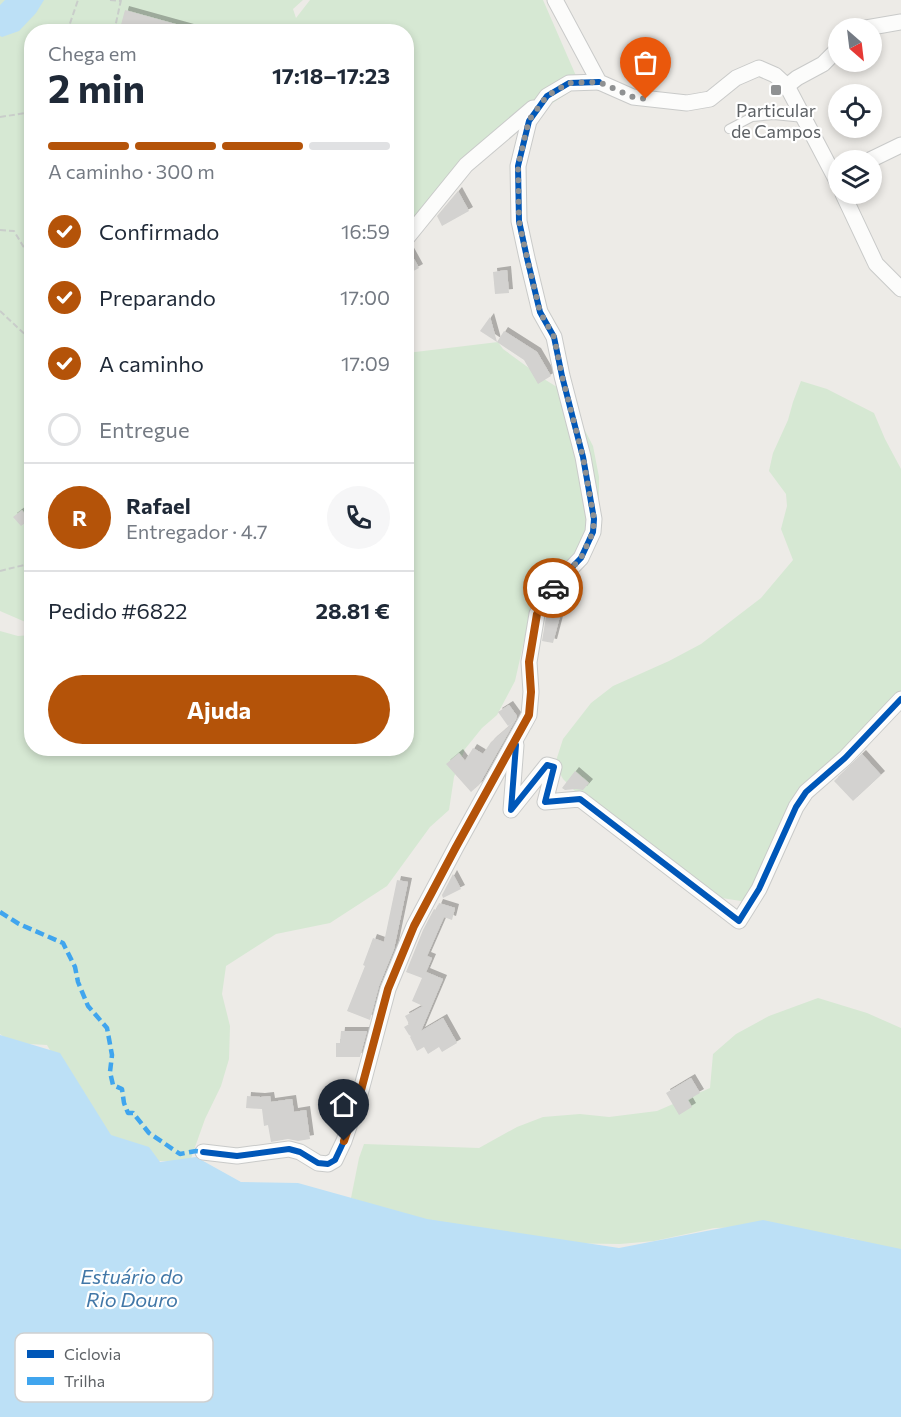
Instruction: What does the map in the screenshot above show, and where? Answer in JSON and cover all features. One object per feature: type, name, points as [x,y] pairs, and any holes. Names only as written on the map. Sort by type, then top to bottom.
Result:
[{"type":"street","points":[[555,0],[599,82]]},
{"type":"street","points":[[882,25],[901,22]]},
{"type":"street","points":[[787,86],[828,58]]},
{"type":"street","points":[[414,229],[466,165],[547,96],[569,83],[599,82],[633,97],[687,103],[710,99],[736,78],[759,68],[775,75],[787,86],[828,161]]},
{"type":"street","points":[[203,1152],[237,1156],[289,1149],[300,1152],[318,1163],[328,1164],[335,1160],[360,1094],[388,989],[414,926],[529,715],[531,692],[529,662],[537,614],[551,589],[581,558],[593,532],[594,519],[583,457],[554,337],[540,312],[519,221],[518,166],[529,120],[547,96]]},
{"type":"street","points":[[882,153],[901,145]]},
{"type":"street","points":[[848,204],[876,264],[901,289]]},
{"type":"street","points":[[517,738],[511,810],[547,765],[554,767],[545,802],[580,799],[739,921],[759,890],[796,807],[806,792],[845,758],[901,699]]},
{"type":"lane","points":[[729,129],[752,117],[774,115],[804,118]]},
{"type":"path","points":[[70,24],[78,0]]},
{"type":"path","points":[[110,0],[121,0],[116,24]]},
{"type":"path","points":[[0,117],[24,113]]},
{"type":"path","points":[[0,230],[14,231],[24,248]]},
{"type":"path","points":[[0,311],[24,334]]},
{"type":"path","points":[[0,571],[24,565]]},
{"type":"green space","points":[[0,0],[303,0],[293,9],[296,18],[310,0],[543,0],[580,85],[465,161],[414,233],[414,24],[24,24],[24,621],[0,611]]},
{"type":"green space","points":[[498,342],[503,349],[565,392],[593,446],[599,477],[599,501],[595,530],[583,560],[568,584],[541,606],[526,632],[515,681],[497,715],[482,728],[465,749],[454,777],[449,810],[430,827],[387,886],[330,923],[276,934],[226,966],[222,994],[230,1026],[229,1059],[221,1086],[205,1119],[189,1164],[133,1155],[90,1119],[47,1045],[12,1043],[0,1034],[0,631],[24,636],[24,756],[414,756],[414,352]]},
{"type":"green space","points":[[801,381],[827,389],[874,413],[901,469],[901,701],[791,808],[747,902],[697,894],[592,808],[563,779],[555,764],[563,739],[591,703],[613,686],[701,644],[761,598],[793,560],[781,529],[787,506],[786,494],[769,471],[773,453],[788,420]]},
{"type":"green space","points":[[818,998],[867,1013],[901,1028],[901,1271],[867,1260],[855,1239],[788,1227],[714,1228],[654,1241],[620,1244],[552,1243],[422,1221],[351,1198],[364,1144],[479,1148],[517,1127],[543,1117],[580,1114],[609,1117],[657,1111],[710,1088],[713,1054],[736,1034],[769,1016]]},
{"type":"water","points":[[5,0],[44,0],[36,13],[19,31],[2,37],[0,36],[0,5]]},
{"type":"water","name":"Estuário do Rio Douro","points":[[0,1035],[60,1053],[111,1135],[149,1147],[160,1162],[196,1157],[241,1182],[298,1183],[427,1219],[619,1248],[763,1220],[901,1249],[901,1417],[0,1417]]},
{"type":"building","points":[[125,10],[176,24],[121,24]]},
{"type":"building","points":[[458,191],[469,211],[442,226],[437,216]]},
{"type":"building","points":[[414,259],[419,268],[414,271]]},
{"type":"building","points":[[507,270],[509,293],[495,294],[493,272]]},
{"type":"building","points":[[490,317],[497,342],[480,331]]},
{"type":"building","points":[[504,331],[537,352],[551,376],[538,384],[524,360],[497,342]]},
{"type":"building","points":[[22,510],[24,524],[21,526],[13,517]]},
{"type":"building","points":[[551,610],[560,616],[553,643],[542,641],[546,617]]},
{"type":"building","points":[[509,705],[517,716],[515,721],[508,726],[498,712]]},
{"type":"building","points":[[515,721],[479,785],[471,792],[446,764],[459,753],[465,761],[473,748],[483,754],[491,742]]},
{"type":"building","points":[[862,754],[881,775],[853,801],[834,781]]},
{"type":"building","points":[[575,771],[589,783],[583,790],[565,790],[562,788]]},
{"type":"building","points":[[453,874],[461,889],[443,898],[442,895]]},
{"type":"building","points":[[397,880],[408,882],[394,949],[379,986],[370,1020],[347,1011],[365,966],[363,965],[373,938],[384,942]]},
{"type":"building","points":[[439,903],[455,908],[452,920],[444,917],[427,956],[432,958],[426,972],[443,979],[421,1031],[443,1018],[457,1043],[442,1052],[439,1047],[428,1054],[424,1047],[417,1051],[411,1036],[404,1027],[409,1024],[405,1016],[423,1006],[412,1001],[422,978],[406,972],[423,930]]},
{"type":"building","points":[[341,1031],[367,1031],[360,1057],[336,1057],[336,1043],[340,1043]]},
{"type":"building","points":[[691,1078],[700,1093],[688,1100],[692,1107],[679,1115],[666,1093]]},
{"type":"building","points":[[247,1096],[270,1096],[271,1102],[292,1099],[294,1112],[306,1110],[310,1139],[271,1142],[268,1125],[264,1126],[262,1109],[246,1108]]},
{"type":"marked path","points":[[0,912],[19,924],[63,943],[75,967],[78,982],[88,1006],[107,1028],[112,1055],[110,1072],[113,1085],[122,1089],[128,1113],[133,1113],[149,1133],[180,1154],[203,1152]]},
{"type":"cycle path","points":[[203,1152],[237,1156],[289,1149],[300,1152],[318,1163],[328,1164],[335,1160],[360,1094],[388,989],[414,926],[529,715],[531,692],[529,662],[537,614],[551,589],[581,558],[593,532],[594,519],[583,457],[554,337],[540,312],[519,221],[518,166],[529,121],[547,96],[569,83],[599,82]]},
{"type":"cycle path","points":[[516,745],[511,810],[547,765],[554,767],[545,802],[580,799],[739,921],[759,889],[796,807],[806,792],[845,758],[901,699]]},
{"type":"way so far","points":[[553,588],[581,558],[593,532],[594,519],[583,457],[554,337],[540,312],[519,221],[518,166],[529,120],[547,96],[569,83],[599,82],[633,97],[646,99]]},
{"type":"place","name":"Particular de Campos","points":[[776,90]]},
{"type":"route","points":[[344,1141],[360,1094],[388,989],[414,926],[529,715],[531,692],[529,662],[537,614],[553,588]]}]
